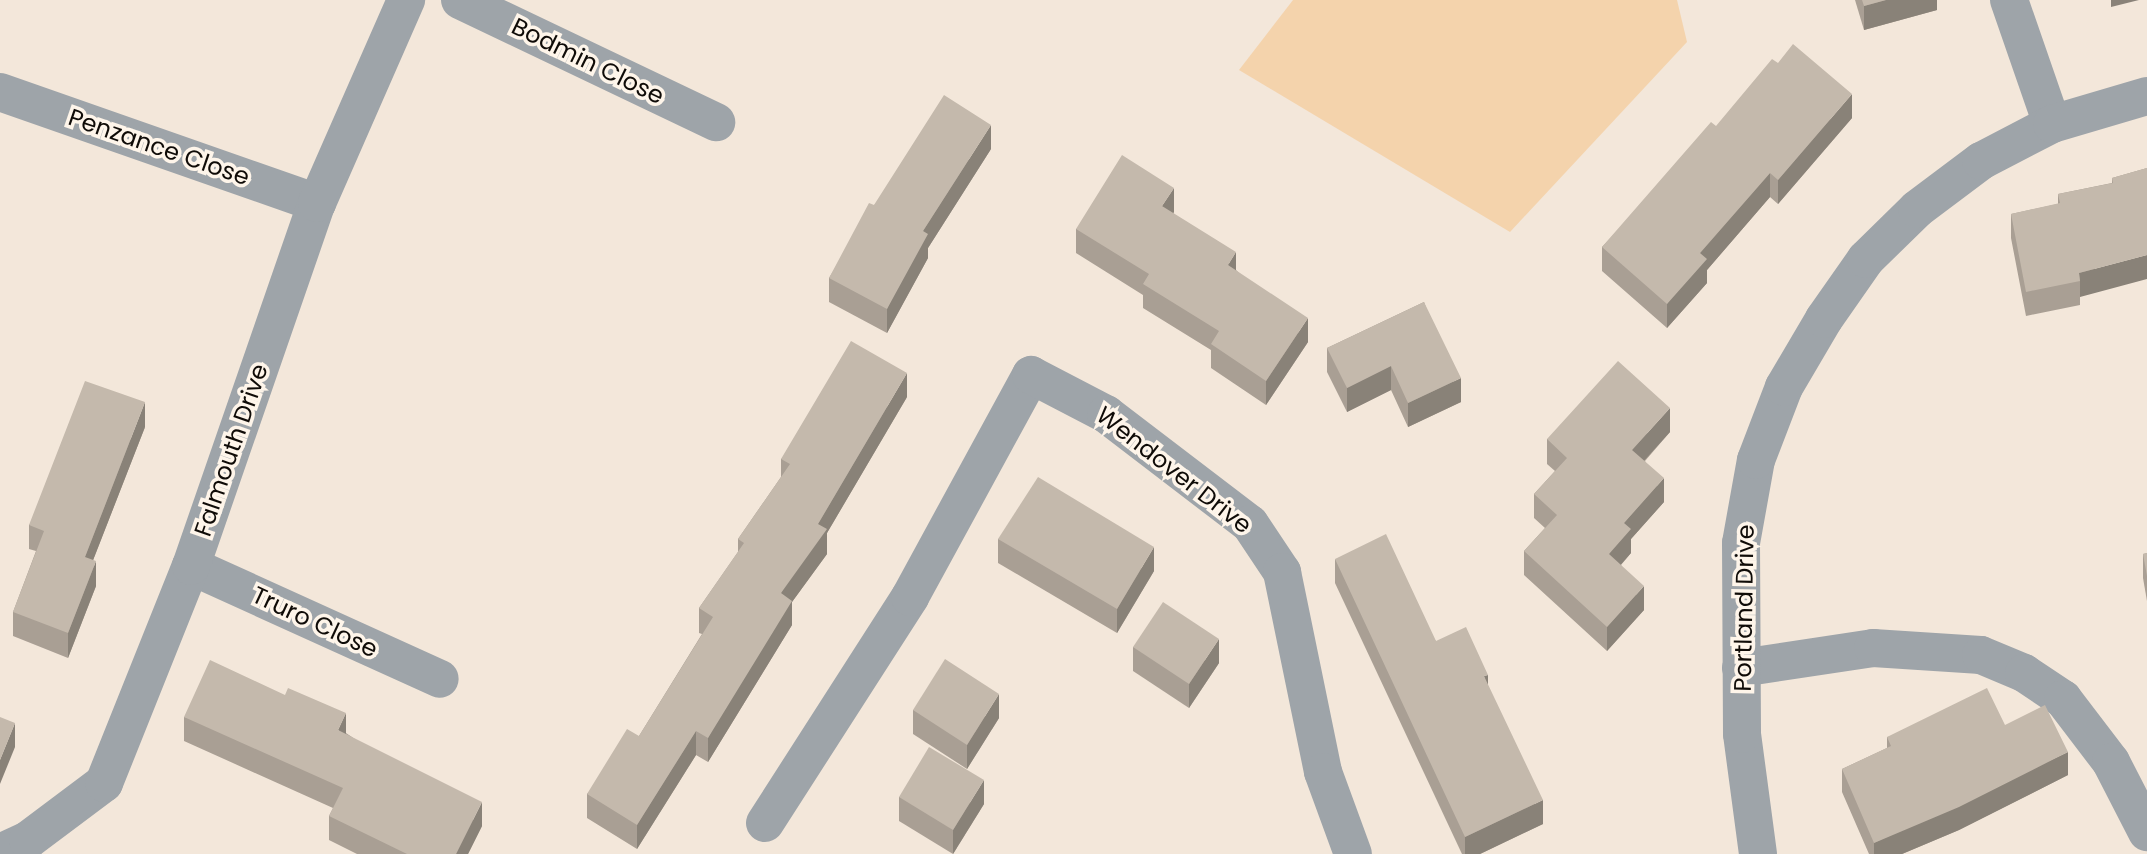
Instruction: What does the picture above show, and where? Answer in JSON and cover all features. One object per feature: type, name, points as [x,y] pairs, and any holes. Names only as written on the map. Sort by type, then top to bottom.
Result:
[{"type":"street","name":"Falmouth Drive","points":[[0,853],[28,840],[104,783],[191,566],[317,203],[405,0]]},
{"type":"street","name":"Bodmin Close","points":[[460,0],[716,122]]},
{"type":"street","points":[[2009,0],[2052,124]]},
{"type":"street","name":"Penzance Close","points":[[0,92],[317,203]]},
{"type":"street","name":"Portland Drive","points":[[1758,854],[1742,734],[1741,543],[1756,460],[1791,375],[1866,259],[1917,209],[1981,161],[2052,124],[2147,96]]},
{"type":"street","name":"Wendover Drive","points":[[765,823],[910,597],[1031,375],[1106,414],[1250,524],[1282,572],[1323,772],[1353,854]]},
{"type":"street","name":"Truro Close","points":[[191,566],[440,679]]},
{"type":"street","points":[[1741,668],[1873,648],[1981,655],[2024,673],[2063,699],[2104,751],[2147,832]]},
{"type":"shaded area","points":[[1293,0],[1677,0],[1687,42],[1510,232],[1239,70]]},
{"type":"building","points":[[1862,0],[1886,0],[1864,6]]},
{"type":"building","points":[[1793,44],[1852,94],[1778,180],[1770,173],[1700,253],[1707,259],[1667,304],[1602,247],[1711,122],[1716,126],[1772,59],[1778,63]]},
{"type":"building","points":[[944,95],[991,125],[923,231],[928,234],[887,309],[829,278],[869,203],[874,205]]},
{"type":"building","points":[[1122,155],[1174,188],[1162,206],[1236,252],[1228,265],[1308,318],[1266,381],[1211,344],[1219,331],[1143,284],[1149,274],[1076,229]]},
{"type":"building","points":[[2147,168],[2147,255],[2079,273],[2080,281],[2026,292],[2011,214],[2060,203],[2058,194],[2113,183],[2112,178]]},
{"type":"building","points":[[1424,302],[1461,378],[1408,403],[1391,366],[1347,388],[1327,348]]},
{"type":"building","points":[[851,341],[907,373],[818,524],[827,529],[781,593],[792,601],[708,738],[696,731],[637,825],[587,794],[627,729],[639,736],[713,617],[699,608],[744,543],[738,539],[790,464],[781,459]]},
{"type":"building","points":[[1618,361],[1670,408],[1632,450],[1664,478],[1624,523],[1631,529],[1609,554],[1644,586],[1607,627],[1524,551],[1557,515],[1534,494],[1567,458],[1547,439]]},
{"type":"building","points":[[85,381],[145,402],[85,557],[96,561],[68,633],[13,612],[44,531],[29,525]]},
{"type":"building","points":[[1038,477],[1154,547],[1117,609],[998,539]]},
{"type":"building","points":[[1386,534],[1436,641],[1466,627],[1488,675],[1484,676],[1543,800],[1465,837],[1335,559]]},
{"type":"building","points":[[2147,553],[2147,576],[2143,554]]},
{"type":"building","points":[[1163,602],[1219,639],[1189,684],[1133,647]]},
{"type":"building","points":[[945,659],[999,694],[967,745],[913,710]]},
{"type":"building","points":[[210,660],[285,695],[288,688],[346,713],[338,730],[482,802],[456,854],[407,854],[329,816],[343,788],[184,717]]},
{"type":"building","points":[[1987,688],[2005,725],[2045,705],[2068,752],[1959,807],[1874,843],[1842,769],[1891,746],[1887,737]]},
{"type":"building","points":[[0,717],[15,723],[0,760]]},
{"type":"building","points":[[929,747],[984,780],[953,830],[899,797]]}]
